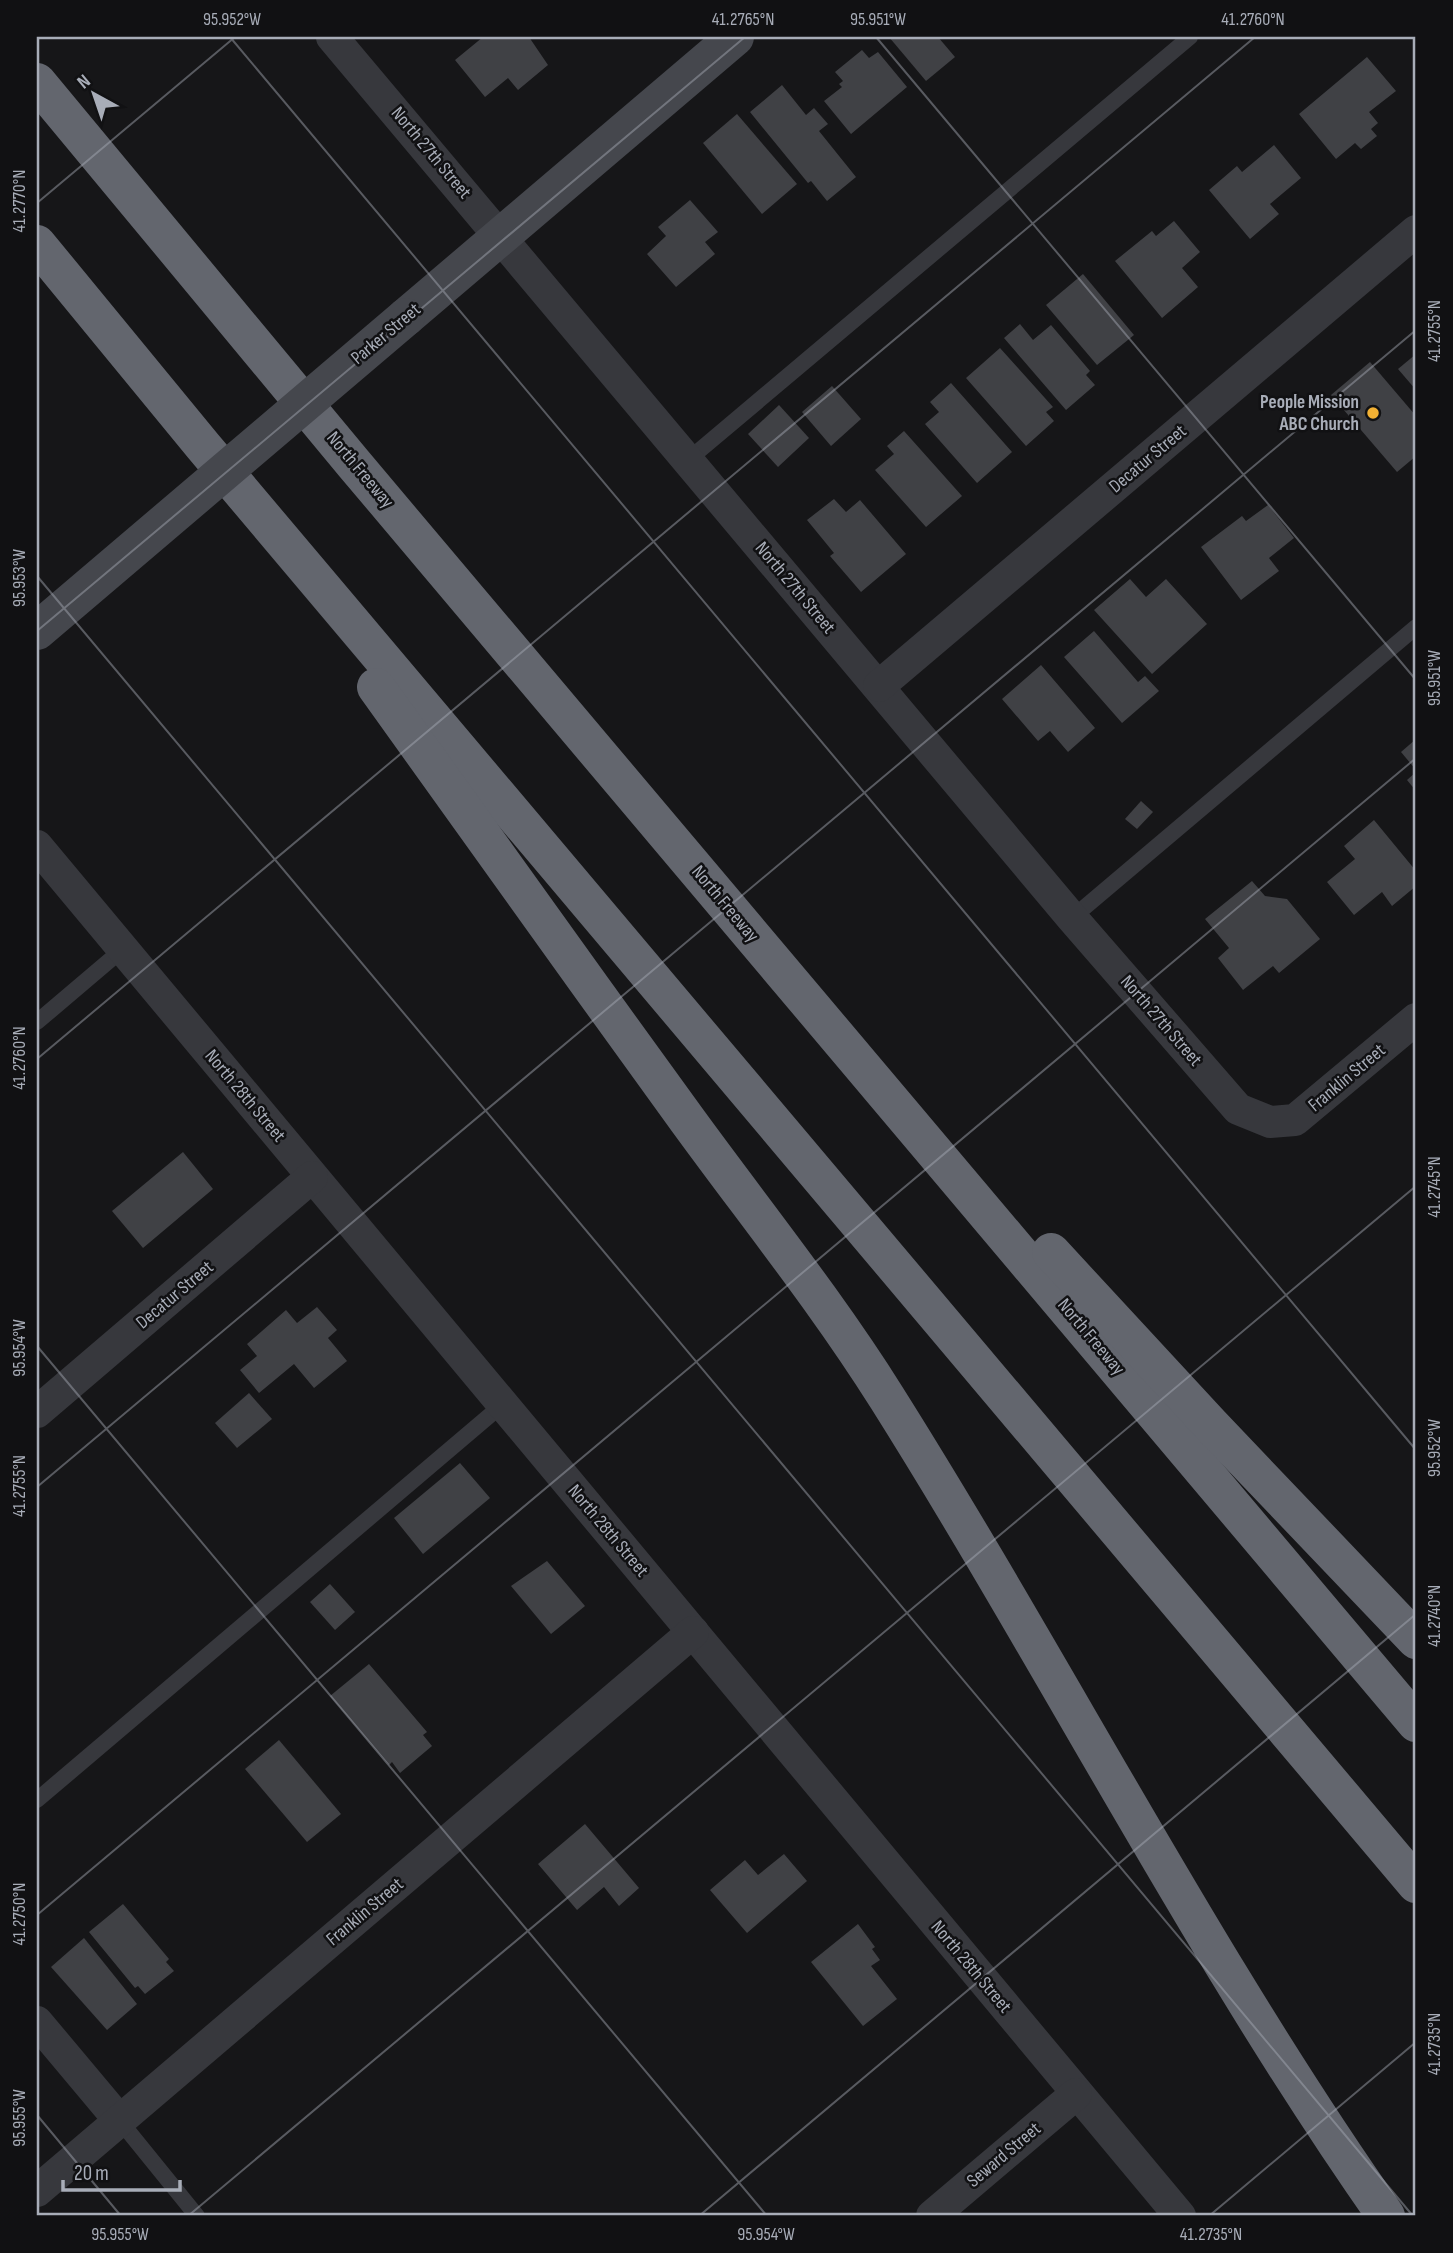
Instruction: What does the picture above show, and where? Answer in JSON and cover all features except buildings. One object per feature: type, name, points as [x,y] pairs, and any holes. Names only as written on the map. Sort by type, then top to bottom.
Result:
[{"type":"highway","name":"North Freeway","points":[[37,82],[1416,1723]]},
{"type":"highway","points":[[37,244],[203,446],[1416,1884]]},
{"type":"highway","points":[[203,446],[858,1353],[940,1484],[1229,1978],[1319,2119],[1386,2216]]},
{"type":"highway","points":[[636,798],[1210,1424],[1416,1640]]},
{"type":"street","name":"North 27th Street","points":[[332,37],[1072,918],[1232,1104],[1245,1114],[1270,1122]]},
{"type":"street","name":"Parker Street","points":[[37,631],[735,37]]},
{"type":"street","name":"Decatur Street","points":[[879,687],[1416,231]]},
{"type":"street","name":"North 28th Street","points":[[37,846],[1180,2216]]},
{"type":"street","name":"Franklin Street","points":[[1270,1122],[1295,1120],[1309,1111],[1416,1019]]},
{"type":"street","name":"Decatur Street","points":[[37,1412],[312,1177]]},
{"type":"street","name":"Franklin Street","points":[[37,2191],[693,1632]]},
{"type":"street","points":[[37,2022],[120,2121]]},
{"type":"street","name":"Seward Street","points":[[932,2216],[1076,2094]]},
{"type":"lane","points":[[688,460],[1190,37]]},
{"type":"lane","points":[[1072,918],[1416,627]]},
{"type":"lane","points":[[37,1022],[123,949]]},
{"type":"lane","points":[[37,1800],[502,1405]]},
{"type":"lane","points":[[120,2121],[197,2216]]},
{"type":"place","name":"People Mission ABC Church","points":[[1373,413]]}]
